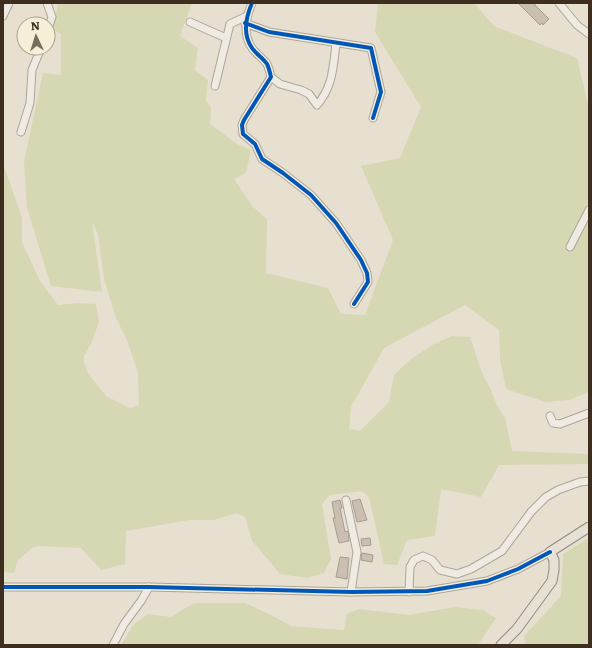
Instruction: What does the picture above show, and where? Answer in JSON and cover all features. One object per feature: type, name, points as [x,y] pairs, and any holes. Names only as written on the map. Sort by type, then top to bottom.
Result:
[{"type":"main road","points":[[500,645],[517,629],[552,580],[554,565],[550,552],[589,527]]},
{"type":"street","points":[[3,16],[9,3]]},
{"type":"street","points":[[47,3],[52,16]]},
{"type":"street","points":[[252,3],[246,19],[247,37],[251,48],[267,64],[271,76],[280,84],[309,94],[317,105],[324,96],[330,83],[336,44]]},
{"type":"street","points":[[558,3],[577,25],[589,34]]},
{"type":"street","points":[[215,86],[230,24],[246,19],[269,32],[293,35],[336,44],[371,48],[381,92],[373,118]]},
{"type":"street","points":[[190,22],[226,38]]},
{"type":"street","points":[[21,132],[30,103],[32,70],[38,56]]},
{"type":"street","points":[[271,76],[244,120],[242,125],[243,134],[255,144],[262,159],[311,195],[336,223],[361,260],[367,273],[368,282],[354,304]]},
{"type":"street","points":[[570,247],[589,210]]},
{"type":"street","points":[[550,416],[553,423],[560,424],[589,413]]},
{"type":"street","points":[[409,592],[410,567],[414,560],[423,556],[432,560],[440,570],[457,574],[472,569],[502,551],[531,512],[546,497],[558,490],[580,482],[589,481]]},
{"type":"street","points":[[346,500],[357,552],[351,592]]},
{"type":"street","points":[[3,587],[149,587],[409,592],[435,590],[487,581],[518,570],[550,552]]},
{"type":"street","points":[[112,645],[149,587]]},
{"type":"green space","points":[[58,3],[192,3],[180,36],[198,48],[195,70],[208,80],[206,101],[211,107],[210,124],[237,144],[251,150],[246,173],[234,179],[253,207],[267,219],[266,273],[328,288],[341,314],[365,315],[393,240],[361,166],[400,158],[421,107],[375,32],[378,3],[474,3],[494,26],[577,58],[589,108],[589,392],[569,400],[546,402],[506,389],[500,360],[499,330],[465,305],[384,348],[351,407],[349,429],[360,431],[389,402],[394,375],[411,359],[434,344],[452,336],[470,337],[482,373],[505,418],[512,451],[589,454],[589,464],[499,465],[481,497],[441,489],[435,536],[407,540],[397,565],[384,564],[369,497],[362,491],[330,495],[322,504],[331,559],[324,573],[308,578],[280,574],[252,541],[245,517],[236,513],[214,520],[189,520],[126,531],[125,564],[101,570],[81,548],[41,546],[33,547],[18,560],[14,573],[3,572],[3,163],[22,218],[22,242],[40,281],[58,305],[78,303],[96,304],[99,322],[91,344],[83,358],[88,374],[106,396],[130,408],[139,405],[138,373],[127,340],[116,318],[104,279],[98,234],[92,222],[102,292],[51,286],[27,208],[24,161],[43,73],[61,75],[61,34],[56,31],[56,16]]},
{"type":"green space","points":[[589,538],[589,645],[526,645],[524,636],[561,596],[563,554]]},
{"type":"green space","points":[[194,603],[245,603],[291,626],[344,630],[347,614],[359,609],[409,615],[455,607],[483,610],[496,618],[478,645],[121,645],[134,624],[148,614],[171,617]]},
{"type":"building","points":[[518,3],[533,3],[549,19],[543,25],[542,23],[540,25]]},
{"type":"building","points":[[360,499],[367,520],[357,522],[352,501]]},
{"type":"building","points":[[340,500],[342,508],[340,508],[345,532],[348,531],[349,541],[339,543],[333,518],[335,518],[332,502]]},
{"type":"building","points":[[370,538],[371,545],[362,546],[361,539]]},
{"type":"building","points":[[362,553],[373,555],[372,562],[361,560]]},
{"type":"building","points":[[340,557],[349,558],[347,579],[336,577]]},
{"type":"cycle path","points":[[252,3],[246,26],[247,37],[252,48],[267,64],[271,77],[244,120],[242,125],[243,134],[255,144],[262,159],[311,195],[336,223],[361,260],[367,273],[368,282],[354,304]]},
{"type":"cycle path","points":[[245,23],[269,32],[371,48],[381,92],[373,118]]},
{"type":"cycle path","points":[[3,587],[149,587],[351,592],[427,591],[487,581],[518,569],[550,552]]}]
